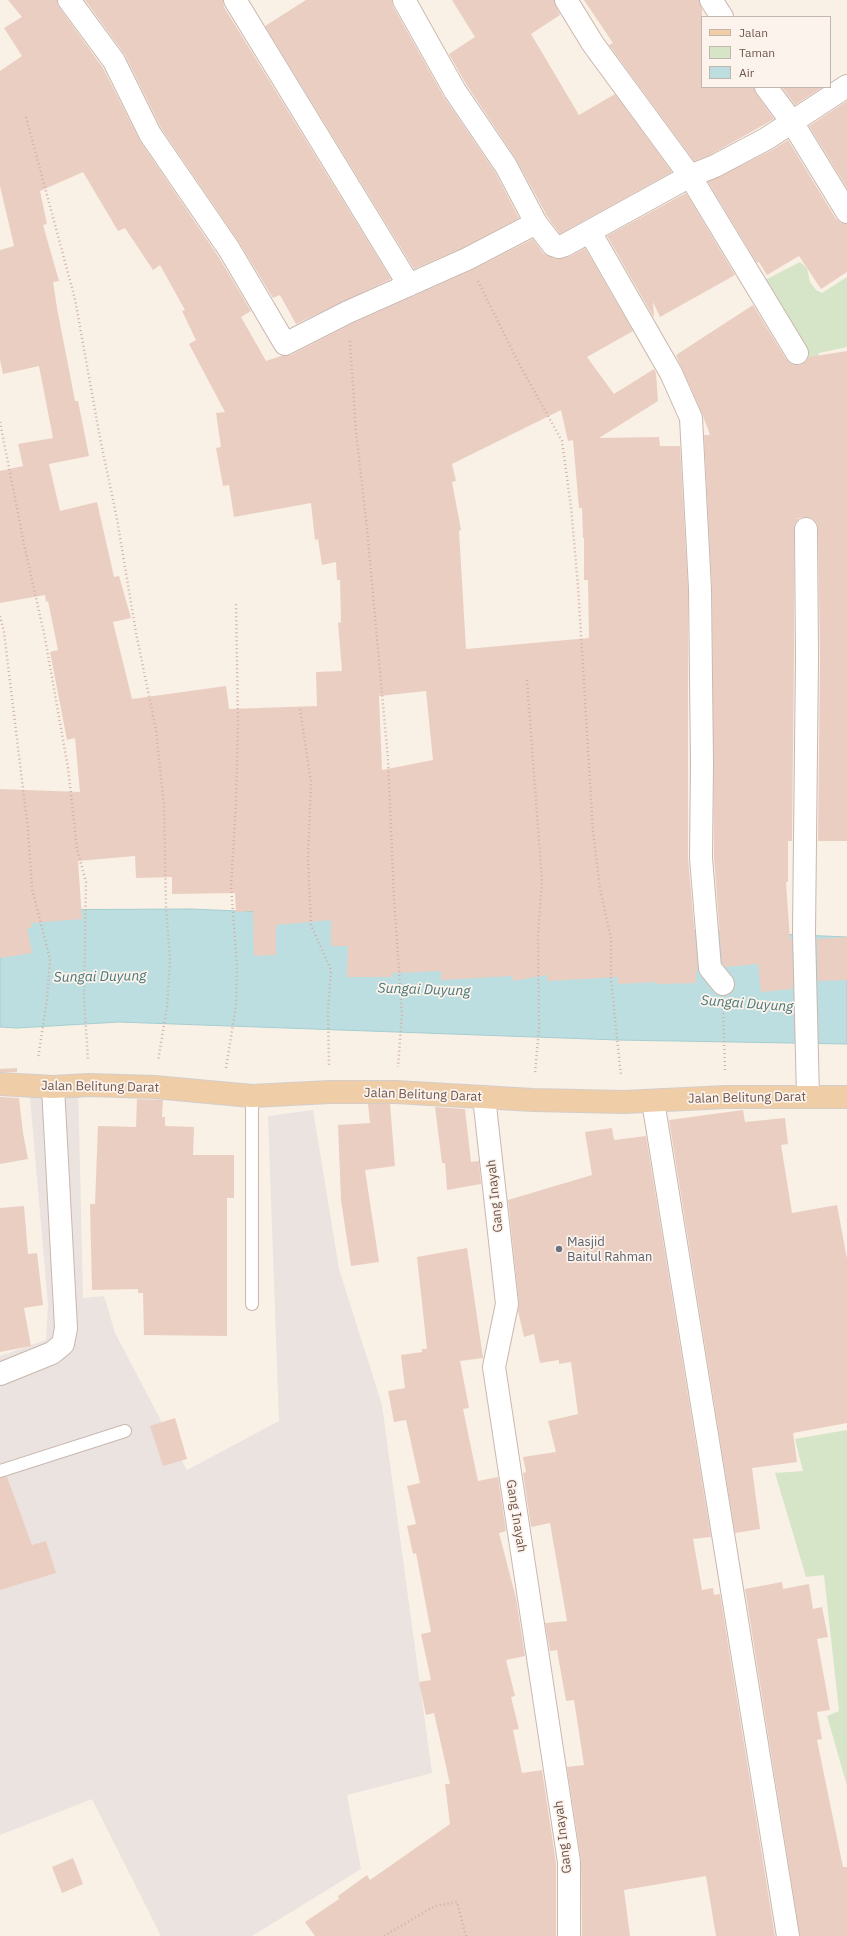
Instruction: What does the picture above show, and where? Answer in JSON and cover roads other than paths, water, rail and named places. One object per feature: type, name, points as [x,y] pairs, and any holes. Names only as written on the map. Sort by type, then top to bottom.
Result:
[{"type":"main road","name":"Jalan Belitung Darat","points":[[0,1084],[154,1087],[252,1096],[330,1092],[396,1092],[533,1100],[624,1102],[726,1097],[847,1097]]},
{"type":"street","points":[[69,0],[114,61],[150,134],[229,249],[285,344],[348,312],[467,260],[536,223]]},
{"type":"street","points":[[235,0],[409,285]]},
{"type":"street","points":[[404,0],[455,91],[506,166],[536,223],[552,245],[559,247],[590,232],[690,176],[715,166],[766,139],[847,86]]},
{"type":"street","points":[[566,0],[593,44],[690,176],[797,353]]},
{"type":"street","points":[[711,0],[721,16]]},
{"type":"street","points":[[767,88],[792,122],[847,212]]},
{"type":"street","points":[[590,232],[671,373],[691,418],[700,588],[702,763],[701,858],[710,968],[723,984]]},
{"type":"street","points":[[806,529],[807,658],[804,932],[808,1096]]},
{"type":"street","points":[[0,1374],[52,1353],[64,1344],[66,1328],[44,1086]]},
{"type":"street","name":"Gang Inayah","points":[[484,1097],[507,1304],[494,1359],[494,1367],[569,1862],[569,1936]]},
{"type":"street","points":[[653,1101],[788,1936]]},
{"type":"lane","points":[[252,1096],[252,1304]]},
{"type":"lane","points":[[0,1471],[125,1431]]},
{"type":"water","name":"Sungai Duyung","points":[[191,909],[847,937],[847,1044],[618,1040],[119,1022],[17,1028],[0,1027],[0,910]]},
{"type":"place","name":"Masjid Baitul Rahman","points":[[559,1249]]}]
